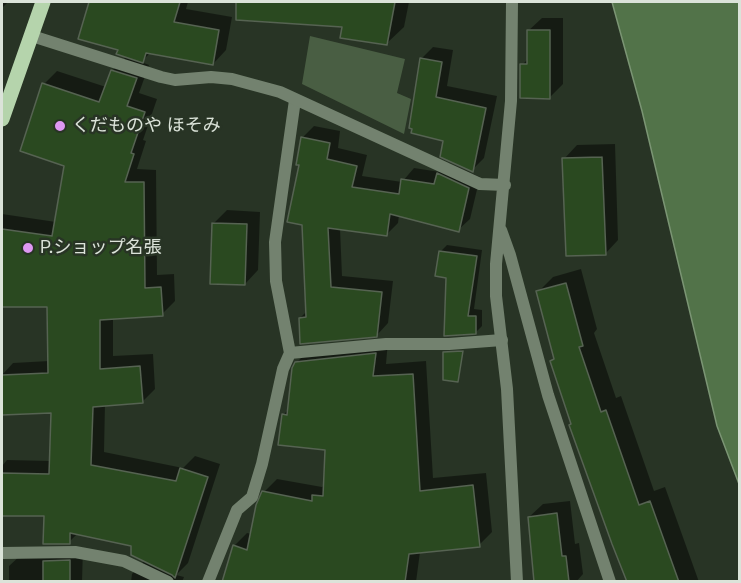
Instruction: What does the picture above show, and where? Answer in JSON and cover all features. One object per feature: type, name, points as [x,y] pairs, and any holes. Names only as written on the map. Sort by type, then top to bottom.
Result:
[{"type":"main road","points":[[2,119],[43,2]]},
{"type":"street","points":[[512,2],[511,101],[496,264],[496,296],[507,389],[517,582]]},
{"type":"street","points":[[32,36],[175,80],[211,77],[253,83],[280,92],[480,184],[505,184]]},
{"type":"street","points":[[207,582],[237,510],[252,497],[262,464],[283,369],[290,353],[276,280],[275,242],[295,100]]},
{"type":"street","points":[[500,228],[510,255],[548,396],[610,582]]},
{"type":"street","points":[[290,353],[386,344],[449,344],[502,340]]},
{"type":"street","points":[[2,553],[75,552],[124,561],[168,582]]},
{"type":"shaded area","points":[[612,2],[739,2],[739,484],[717,426],[642,111]]},
{"type":"shaded area","points":[[310,36],[405,59],[397,93],[411,99],[404,134],[302,84]]},
{"type":"building","points":[[89,2],[180,2],[174,22],[219,30],[213,65],[146,53],[143,63],[116,54],[118,50],[78,39]]},
{"type":"building","points":[[236,2],[395,2],[387,45],[340,38],[342,27],[236,20]]},
{"type":"building","points":[[527,30],[550,30],[550,99],[520,98],[520,64],[527,64]]},
{"type":"building","points":[[420,58],[442,62],[436,97],[486,108],[473,172],[440,157],[443,141],[411,133],[412,129],[409,128]]},
{"type":"building","points":[[111,70],[137,78],[127,106],[145,112],[131,153],[134,154],[125,182],[144,182],[145,288],[161,287],[163,316],[100,320],[100,369],[140,366],[143,403],[93,407],[91,465],[176,481],[180,468],[208,477],[175,578],[131,555],[131,546],[70,533],[70,544],[43,544],[44,516],[2,516],[2,473],[49,474],[51,413],[2,415],[2,375],[48,373],[47,307],[2,307],[2,229],[52,236],[64,166],[20,151],[42,83],[99,102]]},
{"type":"building","points":[[301,137],[330,143],[327,159],[357,166],[352,187],[399,194],[401,179],[434,184],[437,173],[469,188],[459,232],[390,214],[387,236],[328,228],[331,287],[382,292],[377,337],[300,344],[299,318],[306,317],[302,225],[287,222],[299,165],[296,165]]},
{"type":"building","points":[[602,157],[606,255],[566,256],[562,158]]},
{"type":"building","points":[[212,223],[247,224],[245,285],[210,284]]},
{"type":"building","points":[[439,251],[477,256],[468,316],[476,316],[476,334],[444,336],[446,278],[435,276]]},
{"type":"building","points":[[566,283],[583,346],[579,347],[601,412],[606,410],[639,505],[650,501],[679,582],[627,582],[612,544],[569,425],[571,424],[550,361],[554,359],[536,291]]},
{"type":"building","points":[[463,351],[458,382],[443,380],[443,352]]},
{"type":"building","points":[[376,353],[373,376],[413,374],[420,491],[473,485],[480,547],[409,554],[405,582],[222,582],[233,545],[247,550],[256,505],[262,491],[312,501],[312,495],[323,496],[325,450],[278,445],[282,414],[287,415],[292,368],[295,362]]},
{"type":"building","points":[[557,513],[562,556],[566,556],[569,582],[534,582],[528,517]]},
{"type":"building","points":[[70,560],[70,582],[43,582],[43,561]]},
{"type":"place","name":"くだものや ほそみ","points":[[60,126]]},
{"type":"place","name":"P.ショップ名張","points":[[28,248]]}]
